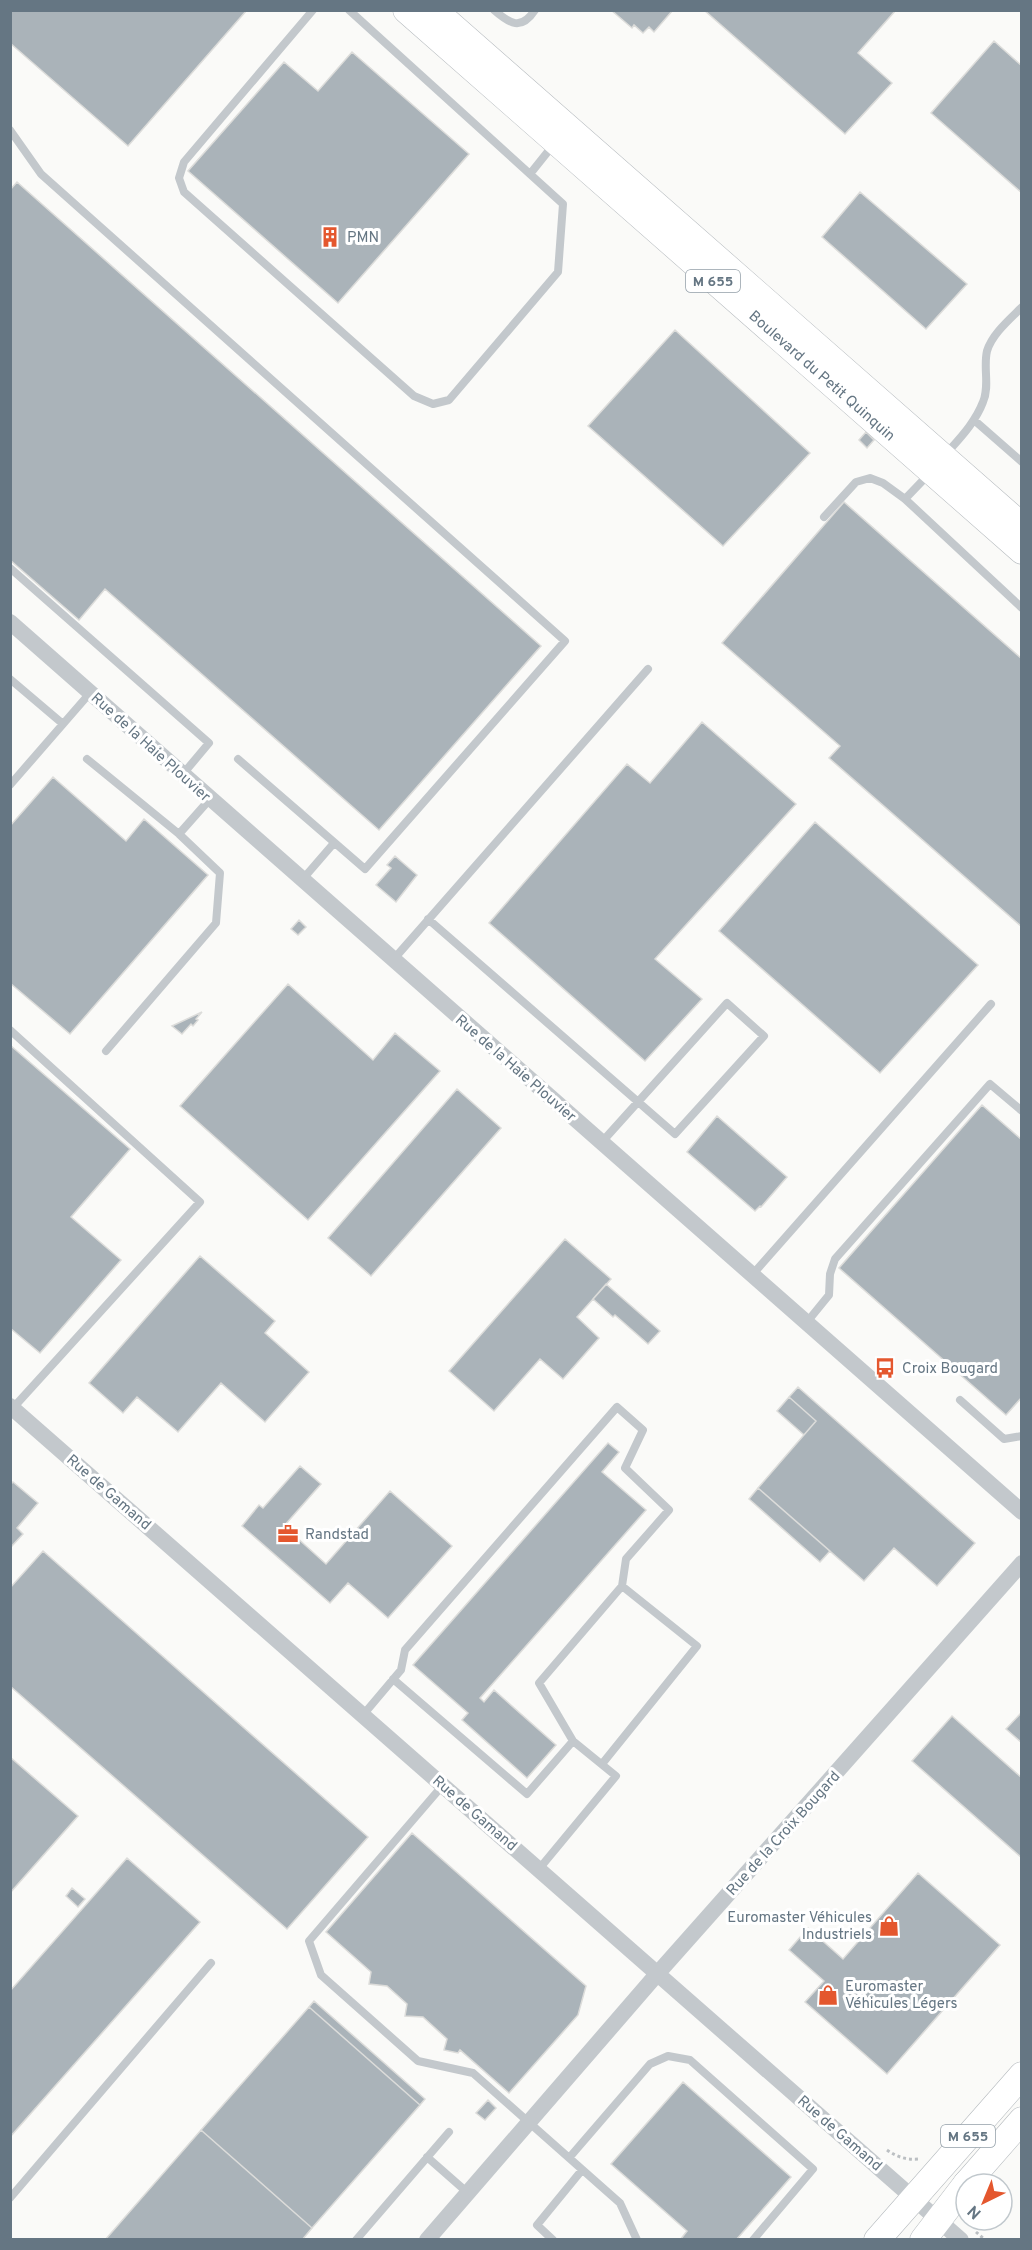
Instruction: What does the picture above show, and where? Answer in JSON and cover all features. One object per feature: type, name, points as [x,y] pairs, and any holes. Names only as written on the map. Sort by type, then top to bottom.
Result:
[{"type":"main road","name":"Boulevard du Petit Quinquin","points":[[406,10],[562,136],[937,464],[1022,551]]},
{"type":"main road","name":"Boulevard du Petit Quinquin","points":[[434,10],[562,136]]},
{"type":"main road","name":"Boulevard du Petit Quinquin","points":[[937,464],[1022,526]]},
{"type":"main road","name":"M 655","points":[[877,2240],[1022,2075]]},
{"type":"main road","name":"M 655","points":[[976,2172],[1022,2120]]},
{"type":"main road","name":"M 655","points":[[930,2230],[954,2199]]},
{"type":"street","name":"Rue de la Haie Plouvier","points":[[12,628],[90,693],[1022,1512]]},
{"type":"street","name":"Rue de Gamand","points":[[12,1407],[913,2198],[930,2230],[961,2240]]},
{"type":"street","name":"Rue de la Croix Bougard","points":[[427,2240],[658,1973],[1022,1563]]},
{"type":"lane","points":[[313,10],[184,162],[179,178],[184,192],[414,396],[433,404],[448,400],[558,272],[563,204],[349,10]]},
{"type":"lane","points":[[494,10],[506,21],[518,24],[528,20],[535,10]]},
{"type":"lane","points":[[10,130],[41,174],[565,641],[365,869],[238,759]]},
{"type":"lane","points":[[530,174],[562,136]]},
{"type":"lane","points":[[905,499],[974,420],[984,401],[987,386],[987,351],[994,339],[1022,307]]},
{"type":"lane","points":[[974,420],[1022,462]]},
{"type":"lane","points":[[824,517],[856,482],[870,478],[883,483],[905,499],[1022,608]]},
{"type":"lane","points":[[10,568],[209,744],[182,775]]},
{"type":"lane","points":[[393,960],[648,669]]},
{"type":"lane","points":[[10,679],[63,724]]},
{"type":"lane","points":[[10,785],[90,693]]},
{"type":"lane","points":[[87,759],[179,834],[220,873],[216,923],[106,1051]]},
{"type":"lane","points":[[179,834],[210,799]]},
{"type":"lane","points":[[301,880],[334,843]]},
{"type":"lane","points":[[428,919],[638,1102],[675,1134],[764,1036],[727,1003],[638,1102],[601,1143]]},
{"type":"lane","points":[[753,1274],[991,1004]]},
{"type":"lane","points":[[10,1030],[200,1202],[12,1407]]},
{"type":"lane","points":[[807,1322],[829,1295],[830,1274],[835,1259],[990,1084],[1022,1111]]},
{"type":"lane","points":[[960,1400],[1004,1439],[1022,1436]]},
{"type":"lane","points":[[363,1715],[401,1670],[405,1650],[617,1407],[643,1430],[625,1468],[669,1510],[626,1559],[622,1586],[539,1683],[573,1741],[616,1776],[539,1869]]},
{"type":"lane","points":[[602,1764],[697,1646],[622,1586]]},
{"type":"lane","points":[[393,1679],[527,1794],[573,1741]]},
{"type":"lane","points":[[443,1785],[309,1941],[321,1975],[418,2061],[473,2073],[620,2204],[637,2240]]},
{"type":"lane","points":[[10,2198],[211,1963]]},
{"type":"lane","points":[[569,2158],[650,2064],[668,2056],[690,2060],[813,2169],[753,2240]]},
{"type":"lane","points":[[356,2240],[449,2132]]},
{"type":"lane","points":[[427,2157],[468,2193]]},
{"type":"lane","points":[[553,2240],[537,2225],[582,2170]]},
{"type":"path","points":[[883,2147],[895,2156],[906,2159],[926,2157]]},
{"type":"building","points":[[10,10],[247,10],[128,146],[10,43]]},
{"type":"building","points":[[611,10],[673,10],[654,32],[649,27],[643,33],[634,25],[632,28]]},
{"type":"building","points":[[704,10],[896,10],[858,53],[892,83],[845,134]]},
{"type":"building","points":[[994,41],[1022,66],[1022,193],[931,113]]},
{"type":"building","name":"PMN","points":[[352,52],[469,154],[338,303],[188,171],[284,62],[318,91]]},
{"type":"building","points":[[17,182],[541,646],[379,830],[105,589],[79,620],[10,560],[10,190]]},
{"type":"building","points":[[860,192],[967,284],[926,329],[822,237]]},
{"type":"building","points":[[675,330],[810,453],[723,546],[588,426]]},
{"type":"building","points":[[866,432],[874,440],[867,448],[859,440]]},
{"type":"building","points":[[844,502],[1022,659],[1022,927],[829,758],[840,746],[722,643]]},
{"type":"building","points":[[702,722],[796,804],[655,959],[702,999],[645,1061],[489,923],[627,764],[650,783]]},
{"type":"building","points":[[53,777],[126,841],[144,819],[208,875],[70,1034],[10,983],[10,826]]},
{"type":"building","points":[[815,822],[978,965],[880,1073],[719,931]]},
{"type":"building","points":[[395,856],[417,875],[396,902],[376,885],[391,868],[387,865]]},
{"type":"building","points":[[299,920],[306,927],[298,935],[291,929]]},
{"type":"building","points":[[288,984],[373,1060],[395,1033],[440,1071],[308,1220],[180,1106]]},
{"type":"building","points":[[202,1012],[193,1026],[191,1024],[182,1034],[172,1026]]},
{"type":"building","points":[[10,1045],[130,1149],[71,1217],[121,1260],[40,1353],[10,1328]]},
{"type":"building","points":[[457,1089],[501,1128],[371,1276],[328,1238]]},
{"type":"building","points":[[982,1105],[1022,1140],[1022,1397],[1006,1415],[839,1268]]},
{"type":"building","points":[[717,1116],[787,1177],[755,1211],[687,1152]]},
{"type":"building","points":[[565,1239],[611,1279],[577,1317],[599,1338],[563,1379],[540,1359],[494,1411],[449,1371]]},
{"type":"building","points":[[200,1256],[275,1321],[265,1333],[309,1372],[265,1422],[221,1383],[178,1432],[137,1397],[123,1413],[89,1383]]},
{"type":"building","points":[[606,1284],[660,1331],[648,1344],[593,1299]]},
{"type":"building","points":[[798,1387],[975,1543],[937,1586],[894,1548],[864,1581],[758,1488],[816,1421],[789,1397]]},
{"type":"building","points":[[789,1397],[816,1421],[804,1435],[777,1411]]},
{"type":"building","points":[[608,1443],[619,1452],[602,1472],[646,1510],[480,1698],[484,1702],[494,1690],[556,1745],[527,1778],[462,1720],[468,1713],[413,1665]]},
{"type":"building","points":[[300,1466],[321,1484],[284,1526],[326,1564],[390,1491],[452,1546],[388,1618],[348,1583],[330,1603],[242,1526],[259,1505],[263,1508]]},
{"type":"building","points":[[13,1482],[38,1503],[17,1528],[23,1534],[10,1548],[10,1485]]},
{"type":"building","points":[[758,1488],[830,1551],[820,1562],[749,1499]]},
{"type":"building","points":[[43,1551],[368,1837],[287,1929],[10,1686],[10,1588]]},
{"type":"building","points":[[1022,1712],[1022,1743],[1006,1729]]},
{"type":"building","points":[[952,1716],[1022,1778],[1022,1858],[912,1761]]},
{"type":"building","points":[[10,1757],[78,1816],[10,1893]]},
{"type":"building","points":[[412,1833],[586,1986],[578,2015],[509,2093],[460,2050],[458,2053],[444,2050],[447,2039],[423,2017],[405,2016],[407,2004],[387,1986],[369,1984],[371,1972],[326,1932]]},
{"type":"building","points":[[127,1858],[200,1922],[10,2137],[10,1991]]},
{"type":"building","points":[[918,1873],[1000,1945],[887,2074],[805,2002],[824,1981],[789,1950],[808,1928],[843,1959]]},
{"type":"building","points":[[72,1888],[85,1899],[78,1907],[66,1896]]},
{"type":"building","points":[[314,2001],[425,2099],[420,2105],[309,2007]]},
{"type":"building","points":[[309,2007],[420,2105],[312,2228],[201,2130]]},
{"type":"building","points":[[683,2082],[791,2177],[736,2240],[680,2240],[687,2231],[611,2164]]},
{"type":"building","points":[[488,2100],[496,2108],[485,2120],[476,2113]]},
{"type":"building","points":[[201,2130],[312,2228],[302,2240],[105,2240]]},
{"type":"place","name":"PMN","points":[[330,237]]},
{"type":"place","name":"Croix Bougard","points":[[885,1368]]},
{"type":"place","name":"Randstad","points":[[288,1534]]},
{"type":"place","name":"Euromaster Véhicules Industriels","points":[[889,1926]]},
{"type":"place","name":"Euromaster Véhicules Légers","points":[[828,1995]]}]
